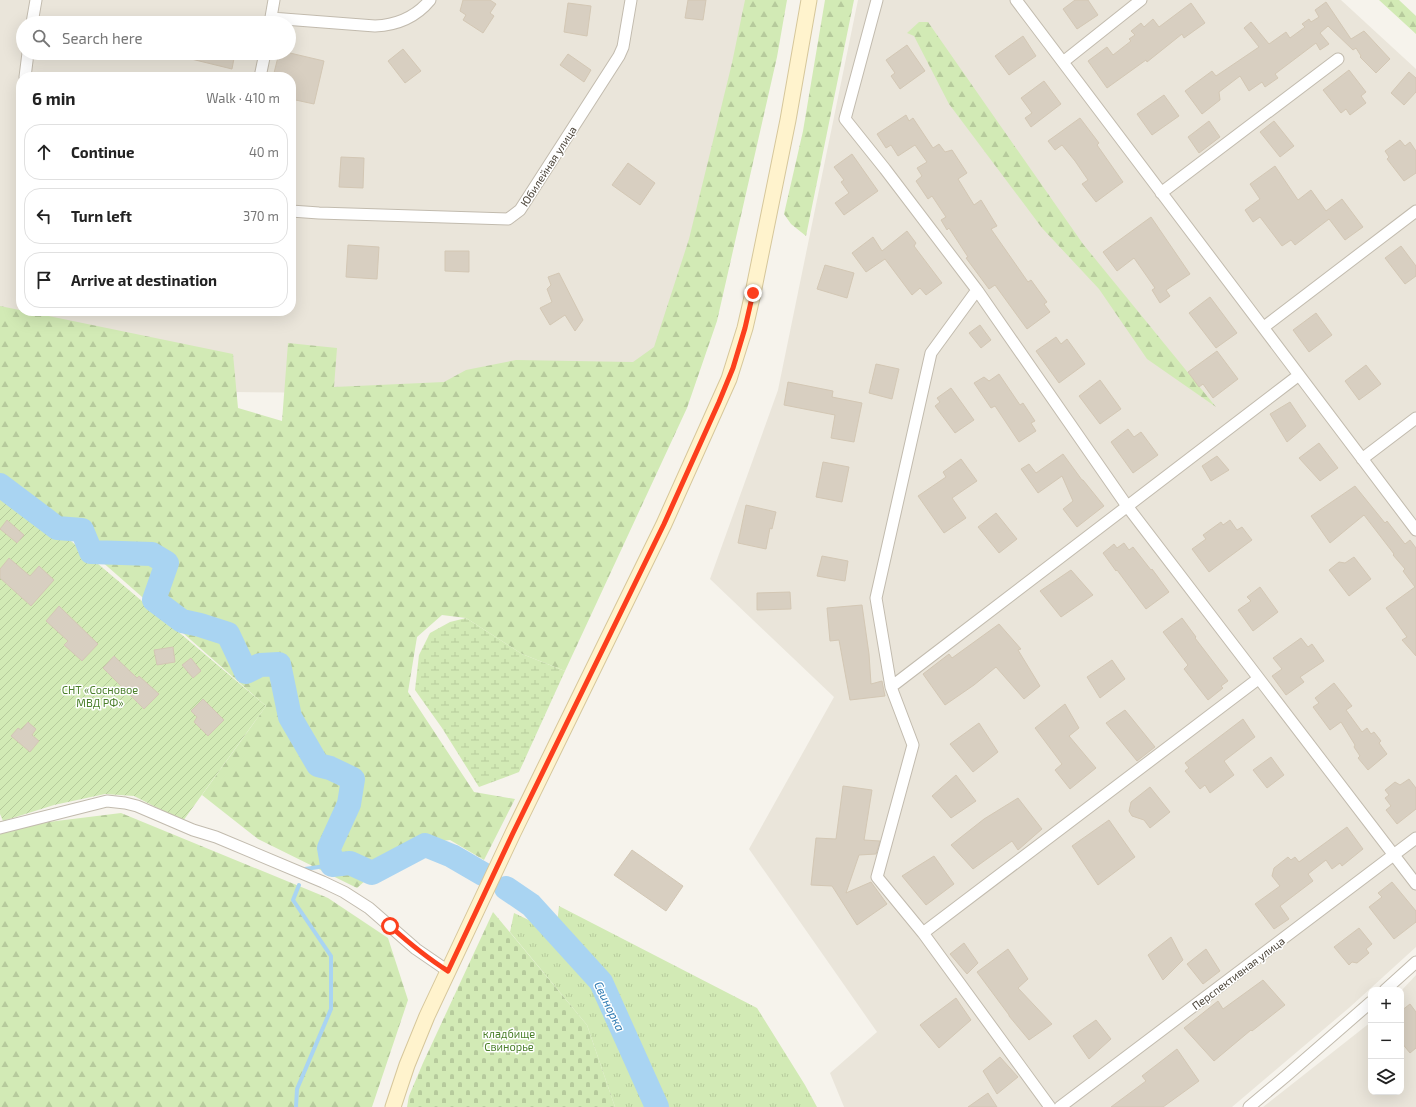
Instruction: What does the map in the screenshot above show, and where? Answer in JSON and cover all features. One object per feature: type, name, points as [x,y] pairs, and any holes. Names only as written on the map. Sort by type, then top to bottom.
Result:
[{"type":"main road","points":[[393,1107],[400,1084],[419,1035],[448,971],[513,833],[664,524],[729,379],[745,328],[753,293],[788,120],[809,0]]},
{"type":"street","points":[[33,16],[36,0]]},
{"type":"street","points":[[271,16],[274,0]]},
{"type":"street","points":[[296,22],[375,26],[389,25],[416,13],[430,0]]},
{"type":"street","name":"Юбилейная улица","points":[[296,211],[508,219],[520,210],[619,56],[623,47],[631,0]]},
{"type":"street","points":[[877,0],[845,119],[977,290],[1127,506],[1416,884]]},
{"type":"street","points":[[1016,0],[1416,530]]},
{"type":"street","points":[[1062,62],[1141,0]]},
{"type":"street","points":[[1161,193],[1338,59]]},
{"type":"street","points":[[26,72],[27,60]]},
{"type":"street","points":[[261,72],[263,60]]},
{"type":"street","points":[[1264,327],[1416,211]]},
{"type":"street","points":[[977,290],[931,353],[876,598],[891,687],[913,745],[877,877],[923,933],[1050,1107]]},
{"type":"street","points":[[891,687],[1299,375]]},
{"type":"street","points":[[1362,459],[1416,418]]},
{"type":"street","points":[[923,933],[1258,679]]},
{"type":"street","points":[[0,828],[107,801],[137,806],[193,830],[216,837],[344,892],[369,908],[416,949],[448,971]]},
{"type":"street","name":"Перспективная улица","points":[[1060,1107],[1416,838]]},
{"type":"street","points":[[1388,987],[1416,962]]},
{"type":"street","points":[[1249,1107],[1368,1005]]},
{"type":"shaded area","points":[[0,0],[761,0],[674,395],[235,392],[0,337]]},
{"type":"shaded area","points":[[858,0],[1341,0],[1416,69],[1416,947],[1372,987],[1368,987],[1368,991],[1350,1007],[1232,1107],[844,1107],[830,1073],[877,1032],[749,849],[834,697],[710,579],[778,390]]},
{"type":"shaded area","points":[[1416,975],[1416,1107],[1263,1107],[1368,1024],[1368,1095],[1404,1095],[1404,988]]},
{"type":"green space","points":[[745,0],[787,0],[777,57],[717,321],[687,408],[565,671],[522,654],[466,618],[442,615],[417,637],[408,692],[474,792],[515,799],[484,860],[450,840],[405,845],[357,888],[258,839],[202,795],[266,706],[33,501],[0,482],[0,306],[16,309],[16,316],[49,316],[233,354],[238,408],[282,421],[288,343],[337,348],[334,387],[444,382],[466,370],[516,360],[633,362],[654,347],[689,239],[732,63]]},
{"type":"green space","points":[[825,0],[854,0],[806,236],[791,224],[784,214],[803,131]]},
{"type":"green space","points":[[1379,0],[1399,0],[1416,16],[1416,34]]},
{"type":"green space","points":[[919,22],[928,22],[1083,244],[1216,407],[1147,359],[1099,289],[1042,228],[949,104],[914,36],[907,33]]},
{"type":"green space","name":"СНТ «Сосновое МВД РФ»","points":[[0,481],[266,706],[183,821],[134,796],[105,794],[54,805],[3,821],[0,814]]},
{"type":"green space","points":[[466,618],[522,654],[565,671],[519,772],[479,787],[442,728],[415,690],[419,655],[430,633],[450,622]]},
{"type":"green space","points":[[121,813],[328,898],[388,938],[408,1000],[372,1107],[0,1107],[0,828]]},
{"type":"green space","points":[[559,906],[757,1008],[817,1107],[615,1107],[587,1025],[510,932],[514,913],[556,933]]},
{"type":"green space","name":"кладбище Свинорье","points":[[493,912],[587,1025],[615,1107],[407,1107],[409,1096],[423,1063]]},
{"type":"building","points":[[463,0],[490,0],[496,4],[490,13],[494,16],[483,33],[463,20],[466,15],[460,11]]},
{"type":"building","points":[[688,0],[706,0],[703,20],[685,18]]},
{"type":"building","points":[[1075,0],[1088,0],[1098,15],[1077,29],[1063,9]]},
{"type":"building","points":[[1326,2],[1351,39],[1364,31],[1390,59],[1376,73],[1360,57],[1361,56],[1356,48],[1353,50],[1328,26],[1320,33],[1329,44],[1320,50],[1316,43],[1275,74],[1278,78],[1265,87],[1262,82],[1249,91],[1240,76],[1219,92],[1220,100],[1202,114],[1185,91],[1212,71],[1216,76],[1259,47],[1244,28],[1251,22],[1269,44],[1286,32],[1290,38],[1305,27],[1302,24],[1309,19],[1311,22],[1319,17],[1315,10]]},
{"type":"building","points":[[568,3],[591,6],[587,36],[564,32]]},
{"type":"building","points":[[1191,3],[1205,23],[1184,38],[1182,34],[1147,62],[1146,60],[1107,88],[1088,61],[1107,47],[1113,55],[1131,41],[1129,39],[1135,35],[1131,31],[1141,23],[1144,27],[1153,19],[1159,27]]},
{"type":"building","points":[[1023,36],[1036,56],[1009,75],[995,56]]},
{"type":"building","points":[[907,45],[925,71],[900,89],[891,76],[895,73],[886,60]]},
{"type":"building","points":[[403,49],[421,71],[405,83],[388,61]]},
{"type":"building","points":[[296,54],[324,61],[314,104],[296,100],[296,72],[274,72],[277,60],[296,60]]},
{"type":"building","points":[[568,54],[591,70],[584,82],[560,65]]},
{"type":"building","points":[[195,60],[234,60],[232,69]]},
{"type":"building","points":[[1349,70],[1366,92],[1361,96],[1366,103],[1350,115],[1346,109],[1341,113],[1323,90]]},
{"type":"building","points":[[1409,72],[1416,78],[1416,92],[1404,105],[1391,93]]},
{"type":"building","points":[[1044,81],[1061,104],[1031,127],[1025,118],[1032,113],[1021,98]]},
{"type":"building","points":[[1164,95],[1179,116],[1152,135],[1137,114]]},
{"type":"building","points":[[906,115],[909,121],[913,118],[933,148],[939,144],[945,152],[952,150],[967,173],[958,179],[974,205],[981,200],[997,226],[991,229],[1028,282],[1031,280],[1047,302],[1044,304],[1050,312],[1027,329],[995,285],[989,289],[966,258],[968,257],[949,228],[947,230],[941,220],[946,217],[932,196],[928,199],[916,181],[922,176],[917,168],[927,162],[915,145],[898,156],[891,145],[886,148],[877,134]]},
{"type":"building","points":[[1080,118],[1099,143],[1097,145],[1123,182],[1096,202],[1082,184],[1088,180],[1075,161],[1062,145],[1055,150],[1048,141]]},
{"type":"building","points":[[1209,121],[1220,137],[1199,153],[1188,137]]},
{"type":"building","points":[[1274,121],[1294,146],[1280,157],[1260,132]]},
{"type":"building","points":[[1400,140],[1405,146],[1410,142],[1416,151],[1416,173],[1404,181],[1387,159],[1389,157],[1385,151]]},
{"type":"building","points":[[852,154],[878,191],[844,215],[835,203],[849,193],[841,182],[844,180],[834,167]]},
{"type":"building","points":[[341,157],[364,158],[363,188],[339,187]]},
{"type":"building","points":[[628,163],[655,183],[640,205],[612,185]]},
{"type":"building","points":[[1275,166],[1298,200],[1311,190],[1326,211],[1342,199],[1363,227],[1345,240],[1329,219],[1295,245],[1291,240],[1282,246],[1260,217],[1253,222],[1245,210],[1260,199],[1250,184]]},
{"type":"building","points":[[1151,217],[1190,274],[1166,290],[1170,296],[1160,303],[1152,290],[1155,288],[1134,258],[1117,271],[1103,252]]},
{"type":"building","points":[[907,231],[916,243],[914,246],[942,283],[926,295],[920,288],[912,295],[885,259],[866,272],[852,253],[873,237],[882,251]]},
{"type":"building","points":[[348,245],[379,247],[377,279],[346,277]]},
{"type":"building","points":[[1401,246],[1416,266],[1416,276],[1405,284],[1385,258]]},
{"type":"building","points":[[445,251],[469,251],[469,272],[445,271]]},
{"type":"building","points":[[825,265],[854,273],[847,298],[817,289]]},
{"type":"building","points":[[559,273],[583,320],[575,331],[565,315],[550,325],[540,308],[552,302],[547,289],[551,285],[548,277]]},
{"type":"building","points":[[1210,297],[1237,333],[1216,348],[1189,313]]},
{"type":"building","points":[[1316,313],[1332,335],[1309,352],[1293,330]]},
{"type":"building","points":[[980,325],[991,340],[981,348],[969,333]]},
{"type":"building","points":[[1056,337],[1061,344],[1067,339],[1085,364],[1059,383],[1036,351]]},
{"type":"building","points":[[1217,351],[1238,379],[1213,398],[1203,384],[1199,387],[1188,372]]},
{"type":"building","points":[[876,364],[899,369],[892,399],[869,393]]},
{"type":"building","points":[[1366,365],[1381,384],[1359,400],[1345,381]]},
{"type":"building","points":[[999,374],[1020,405],[1023,403],[1035,421],[1031,423],[1036,431],[1019,442],[995,406],[991,408],[974,383],[984,377],[989,381]]},
{"type":"building","points":[[1100,380],[1121,409],[1100,424],[1079,396]]},
{"type":"building","points":[[788,382],[833,391],[832,397],[862,403],[854,442],[831,438],[835,415],[784,405]]},
{"type":"building","points":[[951,388],[974,420],[955,433],[935,406],[940,402],[937,398]]},
{"type":"building","points":[[1290,402],[1306,426],[1287,442],[1270,414]]},
{"type":"building","points":[[1128,429],[1134,437],[1141,432],[1158,455],[1133,473],[1111,442]]},
{"type":"building","points":[[1319,443],[1338,468],[1320,481],[1299,458]]},
{"type":"building","points":[[1063,454],[1104,506],[1077,527],[1063,509],[1073,501],[1062,476],[1038,493],[1021,469],[1029,464],[1036,473]]},
{"type":"building","points":[[1217,456],[1229,470],[1211,481],[1202,466]]},
{"type":"building","points":[[961,459],[977,481],[952,498],[966,518],[944,533],[918,496],[946,477],[943,472]]},
{"type":"building","points":[[823,462],[849,467],[842,502],[816,497]]},
{"type":"building","points":[[1355,486],[1385,523],[1387,521],[1405,544],[1410,540],[1416,548],[1416,656],[1402,640],[1407,637],[1386,608],[1415,587],[1403,571],[1405,569],[1393,555],[1394,554],[1364,515],[1330,543],[1311,516]]},
{"type":"building","points":[[746,505],[776,512],[772,529],[770,528],[766,549],[738,543]]},
{"type":"building","points":[[996,513],[1017,539],[999,553],[978,527]]},
{"type":"building","points":[[7,520],[24,535],[17,543],[0,529]]},
{"type":"building","points":[[1230,520],[1237,530],[1242,527],[1252,540],[1209,572],[1192,549],[1206,539],[1203,535],[1221,522],[1223,525]]},
{"type":"building","points":[[1124,543],[1129,550],[1133,547],[1169,592],[1146,609],[1103,553],[1114,544],[1117,548]]},
{"type":"building","points":[[822,556],[848,561],[845,581],[817,576]]},
{"type":"building","points":[[1354,557],[1371,579],[1349,596],[1329,570],[1339,562],[1345,563]]},
{"type":"building","points":[[9,558],[30,576],[39,566],[54,580],[31,606],[0,578],[0,569]]},
{"type":"building","points":[[1071,570],[1093,595],[1061,617],[1040,591]]},
{"type":"building","points":[[1260,587],[1278,612],[1253,631],[1238,610],[1251,601],[1247,597]]},
{"type":"building","points":[[790,592],[791,609],[757,610],[757,593]]},
{"type":"building","points":[[862,605],[869,654],[871,684],[882,681],[885,696],[850,700],[839,640],[830,641],[827,608]]},
{"type":"building","points":[[59,606],[98,644],[82,661],[64,645],[68,641],[46,621]]},
{"type":"building","points":[[1182,618],[1196,637],[1195,638],[1228,681],[1221,686],[1223,688],[1208,700],[1184,669],[1188,665],[1163,632]]},
{"type":"building","points":[[999,624],[1021,649],[1018,650],[1040,686],[1024,699],[996,667],[974,685],[945,705],[923,674],[949,654],[952,658]]},
{"type":"building","points":[[1301,638],[1308,647],[1312,644],[1324,661],[1300,677],[1304,682],[1286,695],[1272,676],[1282,669],[1273,658]]},
{"type":"building","points":[[173,647],[175,662],[157,665],[154,650]]},
{"type":"building","points":[[114,656],[137,678],[139,676],[159,694],[144,709],[103,668]]},
{"type":"building","points":[[191,658],[201,671],[193,678],[182,665]]},
{"type":"building","points":[[1112,660],[1125,679],[1100,698],[1087,677]]},
{"type":"building","points":[[1334,683],[1352,706],[1346,710],[1362,732],[1367,728],[1371,734],[1374,732],[1381,741],[1379,743],[1387,754],[1368,770],[1358,758],[1360,756],[1354,747],[1355,745],[1341,722],[1330,730],[1313,707],[1319,703],[1315,698]]},
{"type":"building","points":[[203,699],[224,720],[208,736],[194,722],[197,717],[191,711]]},
{"type":"building","points":[[1065,704],[1079,728],[1069,736],[1096,768],[1070,789],[1055,770],[1062,764],[1035,728]]},
{"type":"building","points":[[1125,710],[1155,747],[1137,761],[1106,723]]},
{"type":"building","points":[[1243,719],[1255,737],[1224,761],[1234,775],[1210,793],[1205,785],[1200,789],[1185,771],[1189,768],[1185,763]]},
{"type":"building","points":[[28,722],[36,729],[32,735],[39,741],[30,752],[11,736],[18,728],[21,730]]},
{"type":"building","points":[[979,723],[998,752],[973,772],[950,744]]},
{"type":"building","points":[[1271,757],[1284,775],[1267,788],[1253,770]]},
{"type":"building","points":[[956,775],[976,801],[951,818],[932,796]]},
{"type":"building","points":[[1409,779],[1416,788],[1416,809],[1397,824],[1386,810],[1391,806],[1385,798],[1389,795],[1385,790],[1395,782],[1400,785]]},
{"type":"building","points":[[843,786],[872,790],[864,840],[880,841],[876,854],[859,855],[846,893],[871,882],[887,904],[857,925],[832,886],[811,885],[816,838],[836,839]]},
{"type":"building","points":[[1150,787],[1170,812],[1150,828],[1144,820],[1132,816],[1129,811],[1131,802]]},
{"type":"building","points":[[1018,798],[1042,829],[1018,850],[1012,841],[973,869],[951,845],[984,819]]},
{"type":"building","points":[[1109,820],[1135,857],[1098,885],[1072,846]]},
{"type":"building","points":[[1347,827],[1363,849],[1342,866],[1340,863],[1332,869],[1326,860],[1308,874],[1313,881],[1280,906],[1289,919],[1274,929],[1255,904],[1280,886],[1272,876],[1274,868],[1288,857],[1291,860],[1295,857],[1299,862]]},
{"type":"building","points":[[632,850],[683,886],[666,911],[614,875]]},
{"type":"building","points":[[934,856],[954,884],[926,905],[902,876]]},
{"type":"building","points":[[1392,882],[1416,911],[1416,922],[1394,939],[1369,907],[1382,897],[1378,893]]},
{"type":"building","points":[[1359,928],[1372,944],[1366,949],[1369,953],[1357,963],[1352,962],[1349,965],[1334,947]]},
{"type":"building","points":[[1171,937],[1183,960],[1163,980],[1148,955]]},
{"type":"building","points":[[964,943],[978,963],[967,974],[950,954]]},
{"type":"building","points":[[1008,949],[1028,979],[1018,988],[1052,1024],[1029,1040],[1009,1016],[977,972]]},
{"type":"building","points":[[1206,949],[1220,971],[1203,984],[1187,964]]},
{"type":"building","points":[[1263,980],[1285,1005],[1252,1031],[1251,1030],[1214,1061],[1184,1028],[1218,1001],[1223,1009]]},
{"type":"building","points":[[956,998],[971,1020],[939,1048],[920,1025]]},
{"type":"building","points":[[1410,1004],[1416,1012],[1416,1048],[1410,1053],[1404,1046],[1404,1009]]},
{"type":"building","points":[[1096,1020],[1111,1039],[1089,1059],[1073,1036]]},
{"type":"building","points":[[1177,1049],[1199,1081],[1163,1107],[1111,1107],[1146,1081],[1142,1076]]},
{"type":"building","points":[[1000,1057],[1018,1077],[997,1094],[983,1071]]},
{"type":"building","points":[[988,1093],[997,1107],[968,1107]]},
{"type":"waterway","name":"Свинорка","points":[[0,485],[57,528],[82,530],[91,552],[152,554],[167,563],[154,600],[182,621],[228,634],[246,672],[260,665],[279,664],[290,717],[318,765],[330,768],[353,779],[349,804],[329,848],[332,865],[350,863],[372,873],[425,845],[452,856],[483,874]]},
{"type":"waterway","points":[[305,869],[332,865]]},
{"type":"waterway","points":[[296,1107],[297,1089],[331,1009],[331,956],[293,900],[299,885]]},
{"type":"waterway","name":"Свинорка","points":[[506,888],[531,905],[601,982],[657,1107]]},
{"type":"route","points":[[390,926],[416,949],[448,971],[513,833],[664,524],[719,402],[733,368],[745,328],[753,293]]}]
